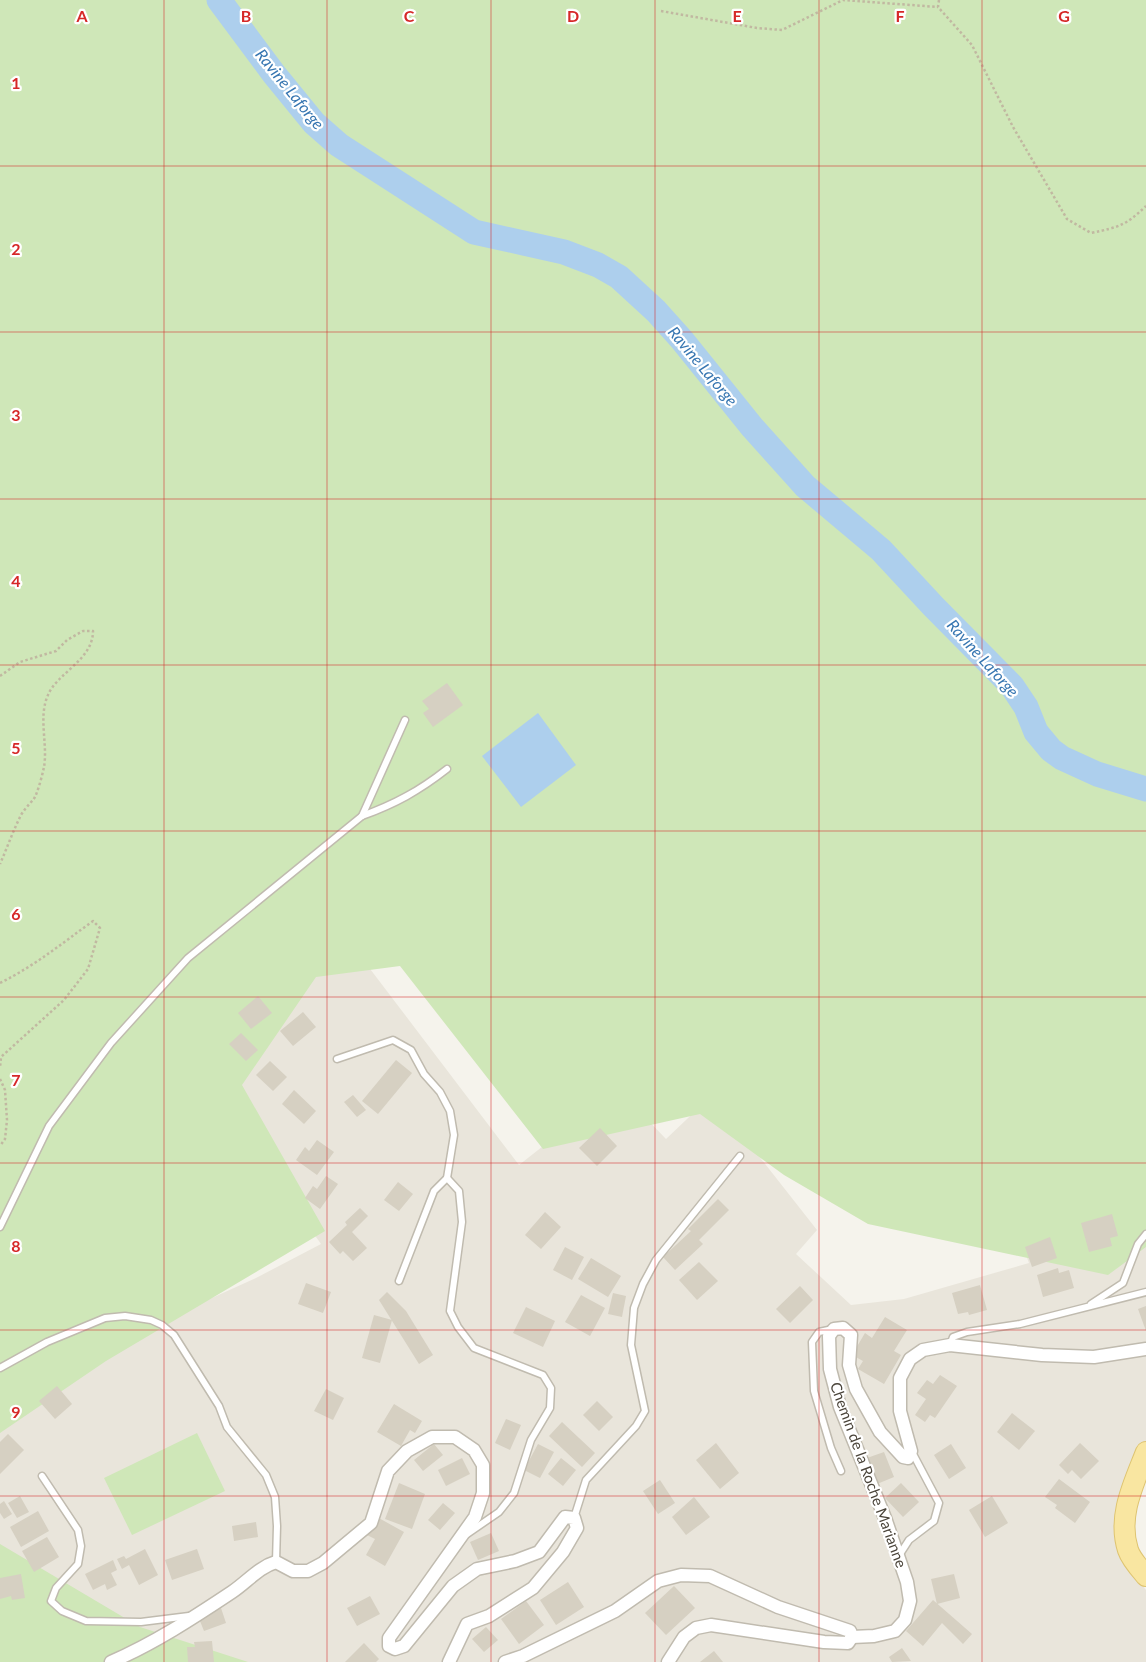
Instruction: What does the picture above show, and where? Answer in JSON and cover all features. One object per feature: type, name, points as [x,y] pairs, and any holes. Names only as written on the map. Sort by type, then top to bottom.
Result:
[{"type":"main road","points":[[1146,1452],[1127,1504],[1124,1528],[1128,1552],[1146,1576]]},
{"type":"street","name":"Chemin de la Roche Marianne","points":[[668,1662],[684,1637],[696,1628],[711,1625],[824,1642],[848,1642],[852,1637],[874,1636],[895,1631],[905,1620],[910,1601],[907,1582],[885,1518],[840,1407],[830,1369],[829,1336],[834,1329],[844,1328],[851,1335],[849,1365],[851,1373],[856,1389],[880,1432],[903,1457],[908,1458],[911,1451]]},
{"type":"street","points":[[911,1451],[900,1411],[900,1378],[910,1360],[923,1350],[950,1345],[1042,1355],[1094,1357],[1146,1349]]},
{"type":"street","points":[[111,1662],[126,1656],[197,1615],[236,1589],[267,1565],[276,1562],[294,1571],[308,1571],[324,1563],[371,1523],[388,1472],[407,1451],[432,1437],[455,1437],[474,1450],[483,1465],[483,1493],[475,1517],[389,1638],[389,1646],[395,1649],[404,1646],[453,1586],[478,1569],[515,1561],[539,1552],[565,1517],[574,1518],[578,1528],[563,1552],[532,1588],[490,1616],[467,1624],[449,1662]]},
{"type":"street","points":[[506,1662],[523,1656],[614,1611],[658,1581],[681,1575],[710,1576],[778,1606],[850,1631],[852,1637]]},
{"type":"lane","points":[[362,816],[405,720]]},
{"type":"lane","points":[[0,1226],[49,1126],[111,1043],[188,958],[362,816],[388,807],[423,788],[447,769]]},
{"type":"lane","points":[[336,1059],[393,1040],[411,1050],[424,1074],[440,1092],[450,1111],[454,1135],[448,1178],[434,1191],[399,1281]]},
{"type":"lane","points":[[574,1518],[586,1480],[636,1426],[645,1412],[631,1345],[634,1308],[643,1284],[656,1260],[740,1156]]},
{"type":"lane","points":[[448,1178],[459,1191],[462,1222],[450,1311],[458,1327],[474,1348],[543,1376],[551,1388],[550,1408],[531,1440],[514,1493],[499,1512],[456,1542]]},
{"type":"lane","points":[[1086,1308],[1123,1283],[1138,1244],[1146,1234]]},
{"type":"lane","points":[[950,1345],[953,1337],[967,1332],[1020,1324],[1146,1292]]},
{"type":"lane","points":[[0,1368],[47,1342],[106,1318],[125,1316],[151,1320],[162,1325],[174,1335],[219,1406],[227,1427],[266,1475],[275,1498],[277,1526],[276,1562]]},
{"type":"lane","points":[[834,1329],[819,1332],[812,1342],[814,1391],[831,1448],[841,1471]]},
{"type":"lane","points":[[898,1558],[909,1540],[934,1521],[939,1503],[911,1451]]},
{"type":"lane","points":[[42,1476],[78,1530],[82,1546],[78,1564],[56,1588],[51,1601],[62,1611],[86,1621],[141,1622],[197,1615]]},
{"type":"path","points":[[662,11],[757,28],[782,30],[843,0],[938,7],[972,45],[1013,127],[1067,219],[1091,233],[1129,222],[1146,206]]},
{"type":"path","points":[[938,7],[939,0]]},
{"type":"path","points":[[0,676],[20,662],[56,651],[67,640],[83,631],[94,632],[94,640],[74,668],[48,694],[44,709],[44,767],[34,798],[21,815],[0,864]]},
{"type":"path","points":[[0,983],[24,971],[47,956],[93,921],[100,928],[88,969],[64,1000],[1,1057],[0,1068]]},
{"type":"path","points":[[0,1079],[5,1090],[7,1120],[5,1139],[0,1146]]},
{"type":"shaded area","points":[[339,928],[519,1165],[617,1088],[666,1139],[707,1100],[758,1155],[817,1230],[796,1254],[851,1305],[904,1299],[1029,1263],[1019,1237],[1146,1180],[1146,1452],[1127,1504],[1134,1574],[1146,1590],[1146,1662],[0,1662],[0,1394],[256,1278],[321,1244],[179,1043]]},
{"type":"green space","points":[[0,0],[1146,0],[1146,1247],[1108,1275],[868,1224],[784,1175],[700,1114],[543,1149],[400,966],[316,977],[242,1085],[325,1231],[106,1361],[0,1433]]},
{"type":"green space","points":[[197,1433],[225,1491],[132,1535],[104,1478]]},
{"type":"green space","points":[[0,1544],[140,1627],[248,1662],[0,1662]]},
{"type":"water","points":[[538,713],[576,765],[521,807],[482,756]]},
{"type":"building","points":[[447,683],[463,705],[433,727],[423,713],[429,709],[422,701]]},
{"type":"building","points":[[258,996],[272,1013],[251,1029],[238,1013]]},
{"type":"building","points":[[303,1012],[316,1027],[293,1046],[280,1031]]},
{"type":"building","points":[[241,1033],[258,1050],[246,1061],[229,1044]]},
{"type":"building","points":[[396,1060],[412,1073],[378,1114],[362,1101]]},
{"type":"building","points":[[270,1061],[287,1077],[273,1091],[256,1075]]},
{"type":"building","points":[[294,1090],[316,1111],[304,1124],[282,1104]]},
{"type":"building","points":[[353,1095],[366,1110],[357,1117],[344,1102]]},
{"type":"building","points":[[600,1128],[617,1146],[597,1166],[579,1148]]},
{"type":"building","points":[[317,1140],[334,1152],[317,1175],[296,1160],[305,1147],[309,1151]]},
{"type":"building","points":[[326,1176],[338,1184],[320,1209],[305,1198],[313,1186],[317,1189]]},
{"type":"building","points":[[398,1182],[413,1194],[399,1211],[384,1200]]},
{"type":"building","points":[[718,1199],[729,1210],[699,1240],[703,1244],[675,1270],[663,1257],[691,1231],[688,1229]]},
{"type":"building","points":[[360,1208],[368,1216],[352,1232],[367,1248],[353,1261],[343,1251],[340,1254],[329,1242],[347,1225],[345,1222]]},
{"type":"building","points":[[545,1212],[561,1227],[541,1249],[525,1235]]},
{"type":"building","points":[[1112,1214],[1118,1236],[1110,1238],[1112,1246],[1089,1252],[1081,1223]]},
{"type":"building","points":[[1050,1237],[1057,1258],[1032,1267],[1025,1247]]},
{"type":"building","points":[[565,1247],[584,1257],[572,1280],[553,1270]]},
{"type":"building","points":[[591,1258],[621,1276],[608,1297],[578,1279]]},
{"type":"building","points":[[699,1262],[718,1281],[697,1300],[679,1280]]},
{"type":"building","points":[[1058,1268],[1059,1273],[1069,1270],[1074,1288],[1043,1297],[1037,1275]]},
{"type":"building","points":[[306,1283],[331,1292],[323,1313],[298,1304]]},
{"type":"building","points":[[980,1285],[987,1310],[969,1315],[968,1312],[958,1314],[952,1293]]},
{"type":"building","points":[[800,1286],[813,1300],[790,1323],[776,1309]]},
{"type":"building","points":[[387,1292],[406,1311],[433,1355],[419,1364],[379,1300]]},
{"type":"building","points":[[613,1293],[626,1296],[622,1317],[608,1314]]},
{"type":"building","points":[[581,1295],[605,1308],[590,1336],[565,1322]]},
{"type":"building","points":[[1146,1306],[1146,1331],[1138,1309]]},
{"type":"building","points":[[526,1307],[555,1321],[543,1347],[513,1333]]},
{"type":"building","points":[[374,1315],[392,1320],[380,1363],[362,1358]]},
{"type":"building","points":[[885,1317],[907,1330],[894,1351],[901,1355],[884,1384],[858,1369],[863,1361],[852,1355],[865,1333],[872,1338]]},
{"type":"building","points":[[940,1375],[957,1386],[935,1418],[930,1415],[925,1422],[915,1415],[926,1399],[917,1393],[927,1380],[933,1384]]},
{"type":"building","points":[[57,1386],[72,1404],[55,1419],[39,1401]]},
{"type":"building","points":[[326,1389],[344,1398],[333,1420],[314,1411]]},
{"type":"building","points":[[597,1401],[613,1417],[599,1431],[583,1415]]},
{"type":"building","points":[[394,1404],[422,1421],[415,1433],[410,1430],[401,1446],[377,1432]]},
{"type":"building","points":[[1012,1413],[1035,1431],[1019,1450],[997,1432]]},
{"type":"building","points":[[506,1419],[521,1425],[510,1450],[495,1443]]},
{"type":"building","points":[[562,1422],[595,1453],[582,1467],[549,1436]]},
{"type":"building","points":[[8,1434],[24,1450],[0,1474],[0,1442]]},
{"type":"building","points":[[716,1443],[739,1473],[720,1489],[696,1460]]},
{"type":"building","points":[[1080,1443],[1099,1461],[1081,1479],[1072,1470],[1068,1474],[1059,1465]]},
{"type":"building","points":[[434,1444],[443,1455],[423,1471],[414,1460]]},
{"type":"building","points":[[538,1444],[554,1452],[540,1478],[524,1470]]},
{"type":"building","points":[[951,1444],[966,1468],[949,1479],[934,1455]]},
{"type":"building","points":[[884,1452],[894,1477],[877,1484],[867,1458]]},
{"type":"building","points":[[462,1458],[470,1474],[446,1486],[438,1470]]},
{"type":"building","points":[[561,1458],[576,1470],[563,1486],[548,1474]]},
{"type":"building","points":[[1059,1479],[1090,1502],[1075,1523],[1055,1508],[1057,1505],[1045,1497]]},
{"type":"building","points":[[660,1480],[675,1503],[658,1514],[643,1491]]},
{"type":"building","points":[[399,1483],[425,1494],[412,1529],[385,1519]]},
{"type":"building","points":[[901,1483],[919,1502],[903,1517],[885,1498]]},
{"type":"building","points":[[20,1496],[29,1512],[17,1518],[8,1503]]},
{"type":"building","points":[[992,1496],[1008,1523],[985,1537],[969,1510]]},
{"type":"building","points":[[694,1497],[710,1517],[686,1535],[672,1517]]},
{"type":"building","points":[[4,1501],[12,1514],[4,1519],[0,1513],[0,1504]]},
{"type":"building","points":[[443,1503],[455,1513],[440,1530],[428,1520]]},
{"type":"building","points":[[38,1511],[49,1531],[21,1547],[10,1527]]},
{"type":"building","points":[[377,1517],[404,1532],[385,1566],[366,1555],[375,1539],[367,1535]]},
{"type":"building","points":[[256,1522],[258,1537],[234,1541],[232,1526]]},
{"type":"building","points":[[491,1533],[499,1551],[478,1560],[470,1542]]},
{"type":"building","points":[[47,1537],[59,1557],[34,1572],[22,1551]]},
{"type":"building","points":[[145,1549],[158,1575],[139,1585],[129,1565],[122,1569],[117,1559],[124,1556],[126,1559]]},
{"type":"building","points":[[197,1549],[204,1569],[172,1580],[165,1560]]},
{"type":"building","points":[[113,1560],[117,1570],[111,1573],[117,1585],[107,1590],[105,1584],[93,1590],[85,1574]]},
{"type":"building","points":[[21,1574],[25,1598],[12,1600],[11,1596],[0,1599],[0,1578]]},
{"type":"building","points":[[954,1574],[960,1598],[937,1604],[931,1579]]},
{"type":"building","points":[[568,1582],[584,1607],[556,1625],[540,1600]]},
{"type":"building","points":[[674,1586],[695,1608],[666,1635],[645,1613]]},
{"type":"building","points":[[370,1596],[380,1614],[357,1626],[347,1608]]},
{"type":"building","points":[[933,1600],[972,1634],[963,1644],[942,1623],[923,1646],[906,1631]]},
{"type":"building","points":[[526,1601],[544,1625],[519,1644],[501,1619]]},
{"type":"building","points":[[221,1608],[226,1623],[204,1631],[198,1616]]},
{"type":"building","points":[[486,1627],[498,1640],[484,1652],[472,1639]]},
{"type":"building","points":[[212,1641],[214,1662],[188,1662],[187,1647],[195,1647],[194,1642]]},
{"type":"building","points":[[364,1643],[379,1659],[376,1662],[345,1662]]},
{"type":"building","points":[[902,1648],[911,1661],[892,1662],[889,1657]]},
{"type":"building","points":[[714,1651],[723,1662],[700,1662]]},
{"type":"waterway","name":"Ravine Laforge","points":[[219,0],[274,74],[314,123],[339,145],[474,232],[564,252],[598,265],[619,277],[656,311],[682,340],[752,427],[805,486],[881,550],[1012,686],[1026,707],[1036,732],[1051,750],[1062,758],[1097,774],[1146,789]]}]
